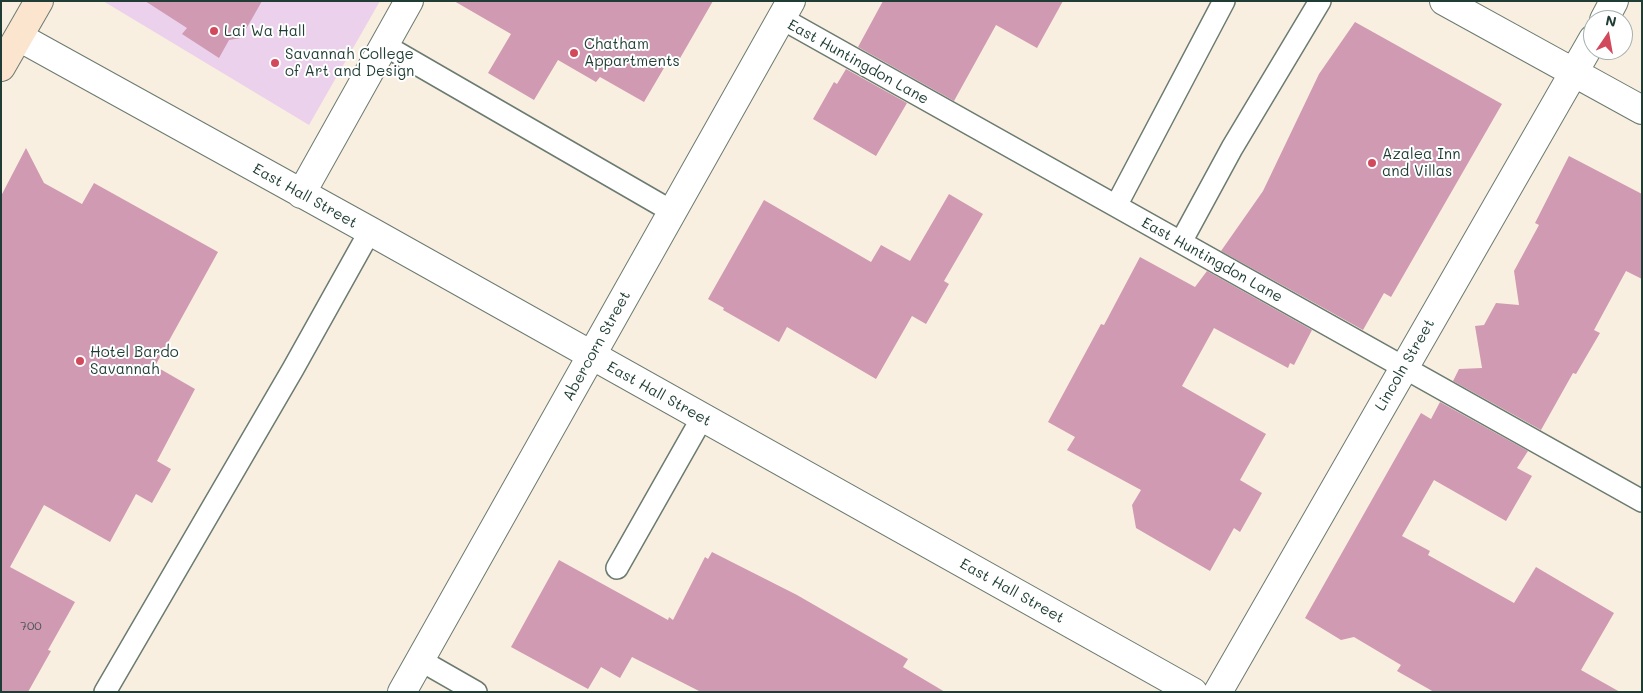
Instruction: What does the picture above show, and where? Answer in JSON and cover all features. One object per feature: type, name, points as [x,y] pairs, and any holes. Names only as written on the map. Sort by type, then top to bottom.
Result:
[{"type":"main road","points":[[8,51],[39,1]]},
{"type":"street","points":[[301,194],[409,1]]},
{"type":"street","points":[[1444,1],[1642,110]]},
{"type":"street","name":"Abercorn Street","points":[[402,692],[786,10]]},
{"type":"street","name":"East Hall Street","points":[[8,51],[301,194],[370,231],[1193,692]]},
{"type":"street","name":"Lincoln Street","points":[[1218,692],[1583,57]]},
{"type":"lane","points":[[1116,206],[1224,1]]},
{"type":"lane","points":[[1181,242],[1232,148],[1320,1]]},
{"type":"lane","name":"East Huntingdon Lane","points":[[786,10],[1116,206],[1642,501]]},
{"type":"lane","points":[[384,46],[673,212]]},
{"type":"lane","points":[[105,692],[293,369],[370,231]]},
{"type":"lane","points":[[618,568],[702,418]]},
{"type":"lane","points":[[420,660],[476,692]]},
{"type":"shaded area","name":"Savannah College of Art and Design","points":[[103,1],[380,1],[309,125]]},
{"type":"building","name":"Lai Wa Hall","points":[[145,1],[262,1],[241,38],[229,40],[219,58],[182,34],[187,28]]},
{"type":"building","name":"Chatham Appartments","points":[[454,1],[713,1],[679,60],[671,56],[644,102],[600,77],[596,82],[558,60],[534,100],[488,73],[511,34]]},
{"type":"building","points":[[883,1],[1063,1],[1037,48],[996,25],[954,101],[858,47]]},
{"type":"building","name":"Azalea Inn and Villas","points":[[1355,22],[1502,104],[1391,297],[1384,293],[1363,330],[1221,251],[1263,191],[1319,74]]},
{"type":"building","points":[[846,69],[907,103],[876,156],[813,119],[834,82],[837,84]]},
{"type":"building","name":"Hotel Bardo Savannah","points":[[26,148],[44,183],[82,204],[94,183],[218,252],[155,366],[195,389],[157,461],[171,469],[152,503],[136,494],[110,542],[44,505],[10,567],[75,602],[48,650],[51,651],[28,692],[1,692],[1,196]]},
{"type":"building","points":[[1569,156],[1642,194],[1642,279],[1626,271],[1594,330],[1600,333],[1576,374],[1573,373],[1541,430],[1453,381],[1459,369],[1482,368],[1475,326],[1484,325],[1496,303],[1519,305],[1514,271],[1539,225],[1535,223]]},
{"type":"building","points":[[949,194],[983,214],[944,281],[949,284],[926,324],[912,316],[876,379],[787,327],[779,342],[723,310],[724,308],[708,299],[764,200],[871,262],[881,245],[910,261]]},
{"type":"building","points":[[1140,257],[1195,287],[1207,271],[1312,330],[1294,365],[1290,363],[1288,368],[1214,328],[1182,386],[1266,434],[1240,480],[1262,493],[1240,532],[1234,528],[1210,571],[1136,528],[1132,505],[1141,490],[1067,450],[1075,437],[1048,422],[1101,324],[1104,325]]},
{"type":"building","points":[[1440,402],[1528,451],[1517,468],[1532,476],[1506,521],[1434,480],[1402,536],[1430,551],[1428,555],[1514,603],[1536,567],[1614,613],[1581,670],[1620,692],[1434,692],[1397,671],[1401,665],[1354,637],[1341,640],[1305,618],[1421,413],[1431,419]]},
{"type":"building","points":[[712,552],[797,595],[908,659],[903,667],[945,692],[701,692],[632,657],[620,678],[601,667],[588,689],[511,647],[559,560],[668,620],[669,617],[673,620],[705,557],[708,559]]},
{"type":"place","name":"Lai Wa Hall","points":[[214,31]]},
{"type":"place","name":"Chatham Appartments","points":[[574,53]]},
{"type":"place","name":"Savannah College of Art and Design","points":[[275,63]]},
{"type":"place","name":"Azalea Inn and Villas","points":[[1372,163]]},
{"type":"place","name":"Hotel Bardo Savannah","points":[[80,361]]}]
